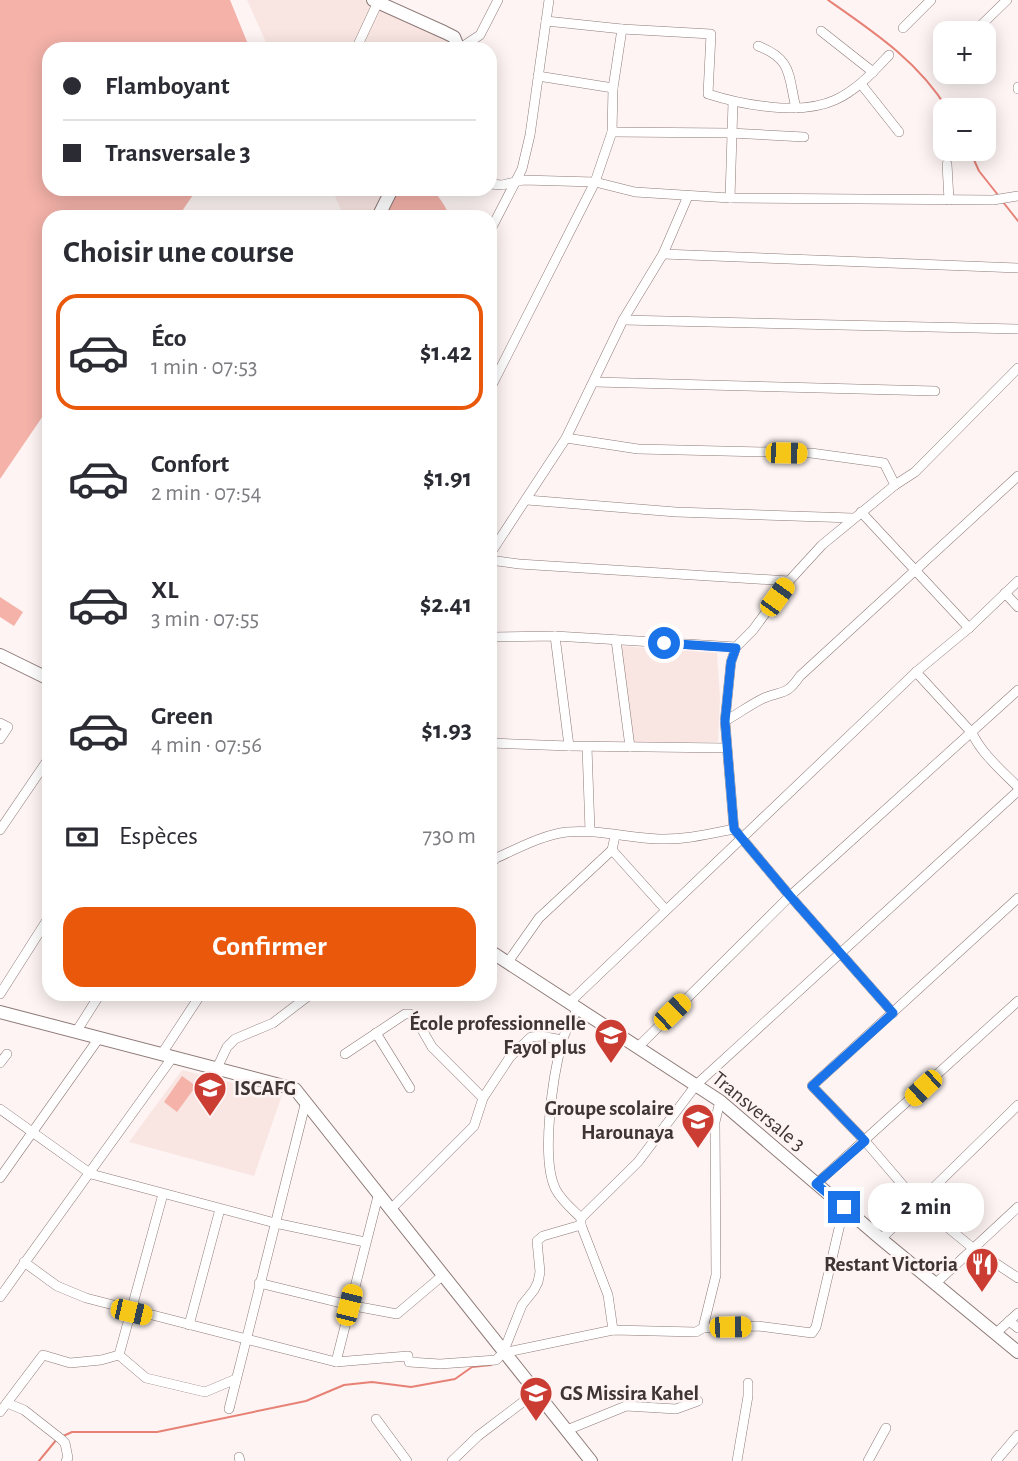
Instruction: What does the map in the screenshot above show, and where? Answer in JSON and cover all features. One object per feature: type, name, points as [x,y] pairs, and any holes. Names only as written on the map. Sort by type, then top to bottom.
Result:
[{"type":"street","points":[[470,42],[480,35],[498,0]]},
{"type":"street","points":[[497,217],[522,169],[530,135],[549,0]]},
{"type":"street","points":[[903,28],[931,0]]},
{"type":"street","points":[[987,21],[1007,0]]},
{"type":"street","points":[[360,42],[380,2],[454,37],[456,42]]},
{"type":"street","points":[[546,21],[710,34],[708,94],[733,102],[796,108],[820,106],[860,84],[889,55]]},
{"type":"street","points":[[497,375],[595,182],[612,132],[613,88],[622,29]]},
{"type":"street","points":[[821,31],[873,72]]},
{"type":"street","points":[[758,46],[775,52],[785,62],[796,108]]},
{"type":"street","points":[[538,76],[613,88]]},
{"type":"street","points":[[860,84],[899,132]]},
{"type":"street","points":[[730,198],[733,102]]},
{"type":"street","points":[[612,132],[804,137]]},
{"type":"street","points":[[947,164],[949,200]]},
{"type":"street","points":[[497,184],[513,184],[523,180],[595,182],[635,192],[730,198],[993,201],[1018,195]]},
{"type":"street","points":[[497,544],[566,438],[623,320],[663,254],[688,196]]},
{"type":"street","points":[[663,254],[1018,268]]},
{"type":"street","points":[[623,320],[1018,329]]},
{"type":"street","points":[[893,1013],[734,829],[725,721],[731,662],[736,648],[753,630],[789,581],[822,545],[895,485],[915,472],[1018,368]]},
{"type":"street","points":[[595,382],[935,391]]},
{"type":"street","points":[[566,438],[638,449],[811,453],[884,463],[895,485]]},
{"type":"street","points":[[725,721],[764,698],[782,694],[792,687],[800,676],[913,570],[1018,476]]},
{"type":"street","points":[[527,500],[676,512],[857,515],[968,628]]},
{"type":"street","points":[[497,561],[789,581]]},
{"type":"street","points":[[613,1330],[608,1294],[581,1221],[555,1189],[550,1170],[548,1128],[562,1040],[574,1005],[666,910],[740,839],[916,672],[1018,581]]},
{"type":"street","points":[[1005,593],[1018,607]]},
{"type":"street","points":[[497,637],[555,636],[736,648]]},
{"type":"street","points":[[555,636],[569,746]]},
{"type":"street","points":[[616,640],[630,747]]},
{"type":"street","points":[[0,655],[42,676]]},
{"type":"street","points":[[24,1262],[71,1293],[131,1312],[336,1362],[408,1356],[409,1362],[440,1364],[496,1360],[503,1353],[522,1305],[538,1282],[540,1272],[537,1241],[581,1221],[638,1162],[696,1085],[1018,789],[972,733],[916,672]]},
{"type":"street","points":[[638,1047],[790,896],[1018,690]]},
{"type":"street","points":[[0,723],[8,727],[0,739]]},
{"type":"street","points":[[497,743],[727,748]]},
{"type":"street","points":[[587,747],[590,831]]},
{"type":"street","points":[[0,830],[42,768]]},
{"type":"street","points":[[497,858],[543,837],[590,831],[615,836],[660,839],[734,829]]},
{"type":"street","points":[[508,962],[539,918],[612,850],[615,836]]},
{"type":"street","points":[[612,850],[666,910]]},
{"type":"street","points":[[1018,898],[812,1086],[919,1203],[974,1249],[1018,1278]]},
{"type":"street","points":[[0,994],[42,928]]},
{"type":"street","name":"Transversale 3","points":[[497,955],[720,1101],[1018,1352]]},
{"type":"street","points":[[76,1032],[96,1001]]},
{"type":"street","points":[[0,1297],[91,1174],[167,1057],[197,1001]]},
{"type":"street","points":[[217,1068],[234,1039],[272,1023],[302,1001]]},
{"type":"street","points":[[816,1184],[1018,1001]]},
{"type":"street","points":[[0,1012],[290,1087],[306,1101],[378,1196],[567,1430],[586,1459]]},
{"type":"street","points":[[345,1054],[405,1014],[413,1015],[432,1047],[483,1098]]},
{"type":"street","points":[[376,1033],[410,1088]]},
{"type":"street","points":[[390,1210],[474,1126],[483,1098],[510,1058],[531,1037],[562,1040]]},
{"type":"street","points":[[0,1178],[99,1038]]},
{"type":"street","points":[[0,1063],[7,1054]]},
{"type":"street","points":[[229,1409],[306,1101]]},
{"type":"street","points":[[702,1328],[716,1275],[715,1122],[720,1101]]},
{"type":"street","points":[[0,1108],[91,1174],[275,1223],[365,1242]]},
{"type":"street","points":[[881,1239],[1017,1108]]},
{"type":"street","points":[[119,1355],[163,1194]]},
{"type":"street","points":[[336,1362],[378,1196]]},
{"type":"street","points":[[503,1353],[613,1330],[695,1332],[702,1328],[758,1326],[812,1333],[816,1326],[844,1207]]},
{"type":"street","points":[[936,1283],[1018,1207]]},
{"type":"street","points":[[188,1325],[220,1209]]},
{"type":"street","points":[[260,1283],[397,1314],[442,1276]]},
{"type":"street","points":[[995,1334],[1018,1313]]},
{"type":"street","points":[[1009,1321],[1018,1328]]},
{"type":"street","points":[[0,1412],[43,1355],[70,1363],[119,1355]]},
{"type":"street","points":[[119,1355],[146,1378],[205,1392],[236,1379]]},
{"type":"street","points":[[737,1461],[748,1382]]},
{"type":"street","points":[[452,1461],[478,1436],[536,1392]]},
{"type":"street","points":[[567,1430],[626,1406],[676,1409],[698,1401]]},
{"type":"street","points":[[7,1403],[47,1425],[65,1443],[68,1458],[66,1461]]},
{"type":"street","points":[[376,1419],[407,1461]]},
{"type":"street","points":[[868,1461],[886,1428]]},
{"type":"street","points":[[996,1461],[1018,1434]]},
{"type":"shaded area","points":[[0,0],[230,0],[247,42],[42,42],[42,196],[192,196],[183,210],[42,210],[42,417],[0,479]]},
{"type":"shaded area","points":[[247,0],[364,0],[451,42],[266,42]]},
{"type":"shaded area","points":[[335,196],[382,196],[376,210],[341,210]]},
{"type":"shaded area","points":[[396,196],[438,196],[446,210],[389,210]]},
{"type":"shaded area","points":[[0,597],[23,612],[14,626],[0,617]]},
{"type":"shaded area","points":[[621,646],[717,653],[720,698],[718,742],[631,742]]},
{"type":"shaded area","name":"ISCAFG","points":[[182,1070],[282,1095],[254,1176],[129,1142]]},
{"type":"shaded area","points":[[182,1076],[196,1086],[177,1112],[164,1102]]},
{"type":"waterway","points":[[828,0],[894,49],[923,77],[940,98]]},
{"type":"waterway","points":[[974,161],[998,195]]},
{"type":"waterway","points":[[1003,202],[1018,221]]},
{"type":"waterway","points":[[61,1437],[72,1432],[157,1432],[306,1401],[344,1385],[372,1382],[411,1387],[455,1379],[472,1367],[491,1365]]},
{"type":"waterway","points":[[39,1461],[57,1439]]},
{"type":"place","name":"École professionnelle Fayol plus","points":[[611,1065]]},
{"type":"place","name":"ISCAFG","points":[[210,1118]]},
{"type":"place","name":"Groupe scolaire Harounaya","points":[[698,1150]]},
{"type":"place","name":"Restant Victoria","points":[[982,1294]]},
{"type":"place","name":"GS Missira Kahel","points":[[536,1423]]},
{"type":"route","points":[[664,643],[736,648],[731,662],[725,721],[734,829],[893,1013],[812,1086],[865,1141],[816,1184],[844,1207]]}]
